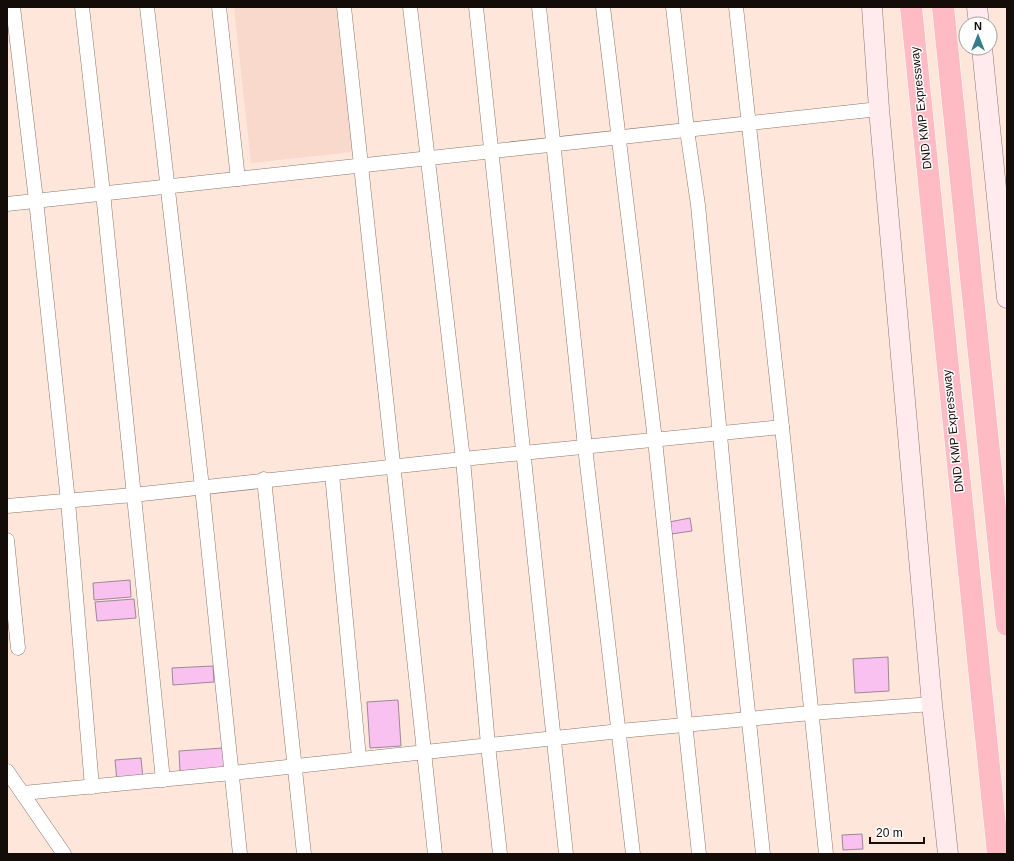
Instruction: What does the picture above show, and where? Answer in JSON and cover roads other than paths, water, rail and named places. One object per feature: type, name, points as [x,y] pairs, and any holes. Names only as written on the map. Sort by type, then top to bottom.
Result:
[{"type":"highway","name":"DND KMP Expressway","points":[[911,7],[998,854]]},
{"type":"highway","points":[[943,7],[1007,625]]},
{"type":"street","points":[[13,7],[36,200],[68,501],[92,788]]},
{"type":"street","points":[[82,7],[103,193],[163,780]]},
{"type":"street","points":[[147,7],[202,487],[240,854]]},
{"type":"street","points":[[219,7],[238,178]]},
{"type":"street","points":[[344,7],[435,854]]},
{"type":"street","points":[[410,7],[463,459],[488,745],[500,854]]},
{"type":"street","points":[[476,7],[566,854]]},
{"type":"street","points":[[539,7],[552,145],[585,447],[620,731],[633,854]]},
{"type":"street","points":[[604,7],[618,138],[655,440],[699,854]]},
{"type":"street","points":[[673,7],[687,130],[698,205],[719,433],[750,718],[763,854]]},
{"type":"street","points":[[736,7],[782,427],[826,854]]},
{"type":"street","points":[[872,7],[879,109],[932,704],[948,854]]},
{"type":"street","points":[[983,56],[1007,298]]},
{"type":"street","points":[[7,204],[879,109]]},
{"type":"street","points":[[7,506],[133,495],[264,479],[393,468],[463,459],[782,427]]},
{"type":"street","points":[[332,474],[359,758]]},
{"type":"street","points":[[264,479],[304,854]]},
{"type":"street","points":[[7,540],[18,648]]},
{"type":"street","points":[[23,794],[295,767],[359,758],[750,718],[932,704]]},
{"type":"street","points":[[7,771],[64,854]]}]
